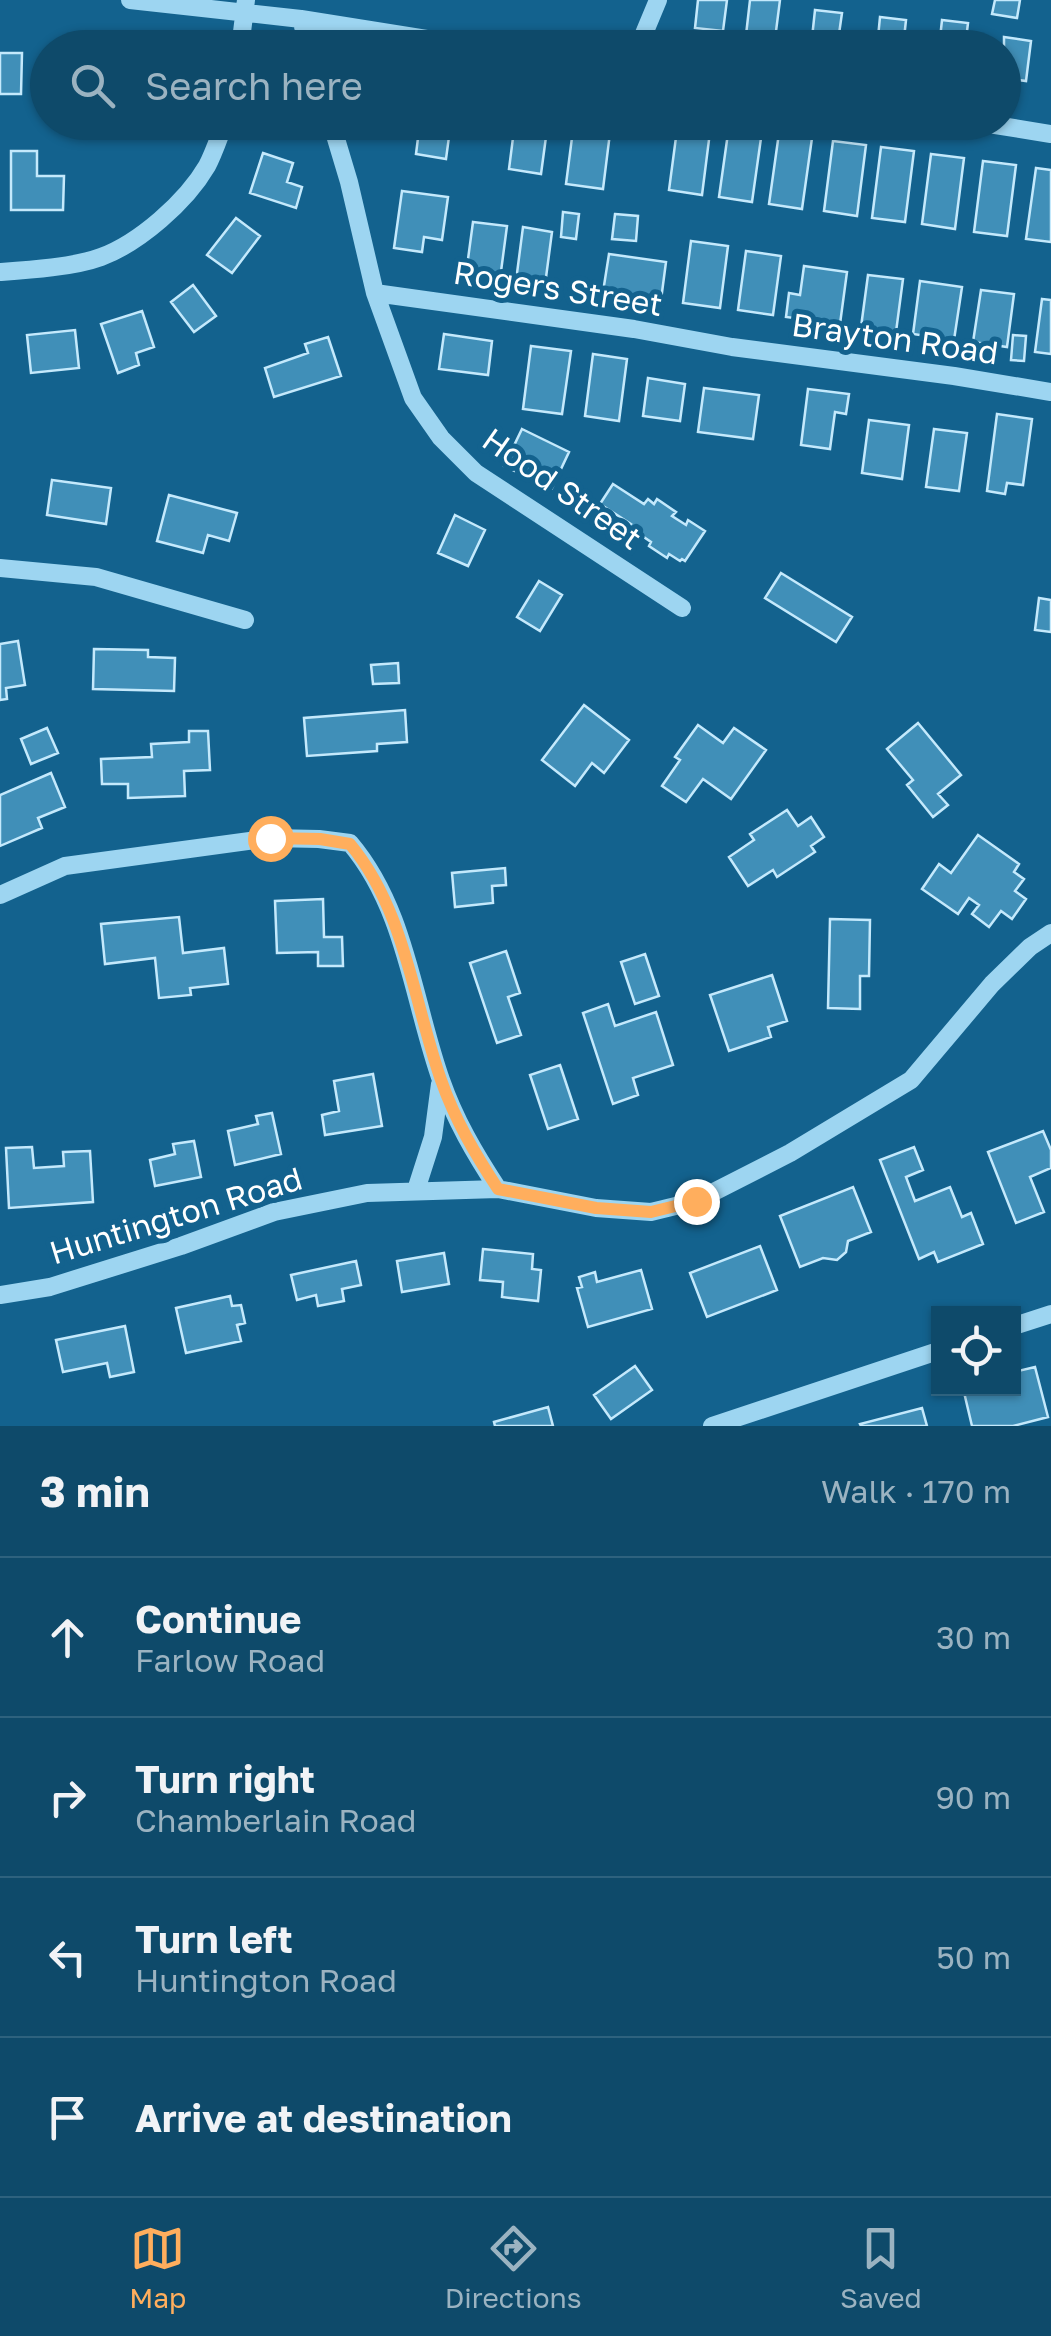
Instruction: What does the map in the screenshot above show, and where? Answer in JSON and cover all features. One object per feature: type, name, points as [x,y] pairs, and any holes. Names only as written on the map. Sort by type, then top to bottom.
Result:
[{"type":"street","points":[[130,0],[245,6],[370,30]]},
{"type":"street","points":[[646,30],[658,0]]},
{"type":"street","points":[[301,19],[304,30]]},
{"type":"street","points":[[1021,129],[1051,134]]},
{"type":"street","points":[[0,272],[36,270],[100,258],[140,236],[180,202],[207,166],[218,140]]},
{"type":"street","name":"Hood Street","points":[[336,140],[375,293],[413,398],[441,438],[476,473],[682,608]]},
{"type":"street","name":"Rogers Street","points":[[375,293],[634,329],[732,348]]},
{"type":"street","name":"Brayton Road","points":[[732,348],[1051,392]]},
{"type":"street","points":[[0,568],[96,578],[245,620]]},
{"type":"street","points":[[0,895],[65,866],[102,860],[270,838],[350,844],[364,860],[392,912],[440,1078],[470,1146],[498,1189]]},
{"type":"street","name":"Huntington Road","points":[[0,1295],[50,1287],[274,1212],[367,1193],[498,1189],[596,1208],[651,1212],[696,1201],[790,1153],[911,1080],[992,984],[1030,947],[1051,934]]},
{"type":"street","points":[[416,1190],[433,1137],[440,1078]]},
{"type":"street","points":[[1021,1324],[1051,1314]]},
{"type":"street","points":[[712,1426],[931,1353]]},
{"type":"building","points":[[698,0],[727,0],[723,30],[695,28]]},
{"type":"building","points":[[750,0],[780,0],[776,30],[747,30]]},
{"type":"building","points":[[995,0],[1020,0],[1017,18],[992,14]]},
{"type":"building","points":[[815,10],[842,13],[840,30],[813,30]]},
{"type":"building","points":[[880,17],[906,20],[905,30],[879,30]]},
{"type":"building","points":[[942,20],[968,23],[967,30],[941,30]]},
{"type":"building","points":[[1021,40],[1031,41],[1026,81],[1021,80]]},
{"type":"building","points":[[0,53],[22,53],[21,94],[0,94]]},
{"type":"building","points":[[418,140],[449,140],[446,159],[416,154]]},
{"type":"building","points":[[513,140],[546,140],[541,174],[509,169]]},
{"type":"building","points":[[572,140],[609,140],[603,189],[566,184]]},
{"type":"building","points":[[676,140],[709,140],[702,195],[669,190]]},
{"type":"building","points":[[727,140],[761,140],[752,202],[719,197]]},
{"type":"building","points":[[778,140],[812,140],[802,209],[769,204]]},
{"type":"building","points":[[833,141],[866,145],[857,216],[824,211]]},
{"type":"building","points":[[881,147],[914,151],[905,222],[872,218]]},
{"type":"building","points":[[11,151],[37,151],[37,176],[64,176],[63,210],[11,210]]},
{"type":"building","points":[[263,153],[293,163],[287,182],[302,187],[296,208],[250,193]]},
{"type":"building","points":[[931,154],[964,158],[955,229],[922,224]]},
{"type":"building","points":[[983,161],[1016,165],[1007,236],[974,232]]},
{"type":"building","points":[[1036,168],[1051,170],[1051,242],[1026,239]]},
{"type":"building","points":[[402,191],[448,197],[442,240],[424,237],[422,252],[394,248]]},
{"type":"building","points":[[563,212],[579,214],[576,239],[561,237]]},
{"type":"building","points":[[615,214],[638,216],[636,241],[612,239]]},
{"type":"building","points":[[236,218],[260,236],[232,273],[207,255]]},
{"type":"building","points":[[473,222],[507,226],[500,279],[466,274]]},
{"type":"building","points":[[523,227],[552,232],[545,285],[516,281]]},
{"type":"building","points":[[691,241],[728,246],[720,308],[683,303]]},
{"type":"building","points":[[746,251],[781,256],[773,315],[738,310]]},
{"type":"building","points":[[609,254],[666,262],[661,300],[603,292]]},
{"type":"building","points":[[804,266],[847,272],[840,324],[786,317],[789,293],[800,295]]},
{"type":"building","points":[[868,275],[903,279],[896,332],[861,327]]},
{"type":"building","points":[[920,281],[962,287],[954,340],[913,334]]},
{"type":"building","points":[[193,285],[216,316],[194,332],[171,302]]},
{"type":"building","points":[[981,290],[1014,294],[1007,347],[973,342]]},
{"type":"building","points":[[1042,299],[1051,300],[1051,354],[1035,352]]},
{"type":"building","points":[[142,311],[154,347],[136,353],[139,365],[118,373],[101,324]]},
{"type":"building","points":[[75,330],[79,368],[31,373],[27,335]]},
{"type":"building","points":[[444,334],[492,341],[488,375],[439,369]]},
{"type":"building","points":[[1013,335],[1026,336],[1024,361],[1011,360]]},
{"type":"building","points":[[328,337],[341,376],[274,397],[265,368],[308,353],[305,344]]},
{"type":"building","points":[[531,346],[571,351],[562,414],[523,409]]},
{"type":"building","points":[[593,354],[627,359],[619,421],[585,416]]},
{"type":"building","points":[[648,378],[685,384],[680,421],[643,416]]},
{"type":"building","points":[[704,388],[759,395],[753,439],[698,432]]},
{"type":"building","points":[[808,389],[849,394],[846,414],[835,412],[830,449],[801,445]]},
{"type":"building","points":[[997,414],[1032,419],[1023,485],[1007,483],[1005,494],[987,491]]},
{"type":"building","points":[[869,420],[909,425],[902,479],[862,473]]},
{"type":"building","points":[[522,429],[569,452],[552,488],[504,466]]},
{"type":"building","points":[[934,429],[967,433],[959,491],[926,487]]},
{"type":"building","points":[[52,480],[111,488],[106,524],[47,515]]},
{"type":"building","points":[[613,484],[644,504],[648,499],[654,504],[657,499],[676,512],[672,516],[705,531],[685,561],[669,554],[667,558],[649,546],[651,542],[629,527],[631,524],[600,504]]},
{"type":"building","points":[[169,495],[237,513],[229,541],[208,535],[203,553],[157,541]]},
{"type":"building","points":[[455,515],[485,530],[468,566],[438,553]]},
{"type":"building","points":[[781,573],[852,617],[836,642],[765,598]]},
{"type":"building","points":[[539,581],[562,595],[540,631],[517,617]]},
{"type":"building","points":[[1039,598],[1051,600],[1051,632],[1035,630]]},
{"type":"building","points":[[18,641],[25,685],[6,688],[7,699],[0,700],[0,644]]},
{"type":"building","points":[[94,649],[148,650],[148,657],[175,658],[174,691],[93,689]]},
{"type":"building","points":[[398,663],[399,683],[373,684],[371,665]]},
{"type":"building","points":[[584,705],[629,740],[604,773],[592,763],[575,786],[542,760]]},
{"type":"building","points":[[405,710],[407,742],[377,744],[377,751],[307,756],[304,718]]},
{"type":"building","points":[[918,723],[961,775],[938,794],[948,805],[933,817],[907,785],[913,780],[887,749]]},
{"type":"building","points":[[698,725],[723,743],[734,728],[766,750],[731,799],[703,779],[686,802],[662,786],[680,760],[675,757]]},
{"type":"building","points":[[47,728],[58,753],[31,764],[21,739]]},
{"type":"building","points":[[189,731],[208,731],[210,770],[184,771],[185,796],[128,798],[128,784],[102,784],[101,759],[152,757],[151,744],[189,742]]},
{"type":"building","points":[[51,773],[65,807],[38,818],[42,828],[0,846],[0,795]]},
{"type":"building","points":[[787,810],[798,826],[811,817],[824,837],[811,846],[815,852],[777,877],[773,870],[748,886],[729,857],[754,840],[750,834]]},
{"type":"building","points":[[978,835],[1019,864],[1014,872],[1024,879],[1015,891],[1026,899],[1012,919],[1001,911],[989,927],[972,914],[979,905],[969,898],[958,914],[922,889],[939,864],[951,873]]},
{"type":"building","points":[[505,868],[506,885],[492,886],[493,903],[455,907],[452,873]]},
{"type":"building","points":[[323,899],[324,937],[342,937],[343,966],[318,966],[318,952],[277,953],[275,901]]},
{"type":"building","points":[[179,917],[183,953],[224,948],[228,984],[190,988],[191,995],[159,998],[155,958],[105,964],[101,924]]},
{"type":"building","points":[[830,919],[870,920],[869,976],[860,976],[860,1009],[828,1008]]},
{"type":"building","points":[[506,951],[520,993],[508,997],[521,1035],[497,1043],[470,963]]},
{"type":"building","points":[[645,954],[659,996],[635,1004],[621,962]]},
{"type":"building","points":[[772,975],[787,1021],[768,1027],[771,1037],[729,1051],[710,995]]},
{"type":"building","points":[[608,1004],[615,1026],[656,1012],[673,1065],[633,1078],[638,1095],[613,1104],[583,1013]]},
{"type":"building","points":[[560,1065],[578,1119],[548,1129],[530,1075]]},
{"type":"building","points":[[373,1074],[382,1126],[325,1135],[322,1115],[339,1111],[334,1081]]},
{"type":"building","points":[[272,1113],[281,1154],[235,1165],[228,1131],[258,1124],[256,1116]]},
{"type":"building","points":[[1043,1131],[1051,1150],[1051,1168],[1030,1177],[1044,1212],[1016,1223],[988,1152]]},
{"type":"building","points":[[194,1141],[201,1177],[155,1186],[150,1160],[175,1154],[173,1144]]},
{"type":"building","points":[[32,1147],[34,1168],[64,1166],[63,1152],[90,1151],[93,1202],[9,1208],[6,1148]]},
{"type":"building","points":[[914,1147],[923,1170],[906,1177],[915,1201],[950,1187],[962,1217],[971,1213],[983,1244],[938,1262],[934,1252],[919,1259],[880,1160]]},
{"type":"building","points":[[853,1187],[871,1232],[848,1241],[846,1252],[837,1260],[823,1258],[800,1267],[780,1216]]},
{"type":"building","points":[[760,1246],[777,1290],[707,1317],[690,1273]]},
{"type":"building","points":[[483,1249],[533,1254],[532,1269],[541,1270],[538,1301],[502,1297],[503,1282],[480,1280]]},
{"type":"building","points":[[444,1253],[449,1284],[402,1292],[397,1261]]},
{"type":"building","points":[[356,1261],[361,1285],[342,1289],[344,1301],[318,1306],[316,1295],[297,1300],[291,1275]]},
{"type":"building","points":[[641,1270],[652,1309],[588,1327],[577,1288],[582,1287],[579,1277],[595,1272],[597,1282]]},
{"type":"building","points":[[230,1296],[232,1306],[241,1305],[245,1323],[237,1325],[241,1341],[186,1353],[176,1308]]},
{"type":"building","points":[[125,1326],[134,1372],[110,1377],[107,1363],[63,1372],[56,1340]]},
{"type":"building","points":[[635,1366],[652,1390],[611,1419],[594,1395]]},
{"type":"building","points":[[1035,1367],[1048,1417],[1013,1426],[972,1426],[965,1396],[1021,1396],[1021,1370]]},
{"type":"building","points":[[548,1407],[553,1426],[495,1426],[494,1422]]},
{"type":"building","points":[[922,1408],[927,1426],[860,1424]]},
{"type":"route","points":[[270,838],[350,844],[364,860],[392,912],[454,1114],[498,1189],[596,1208],[651,1212],[696,1201]]}]
